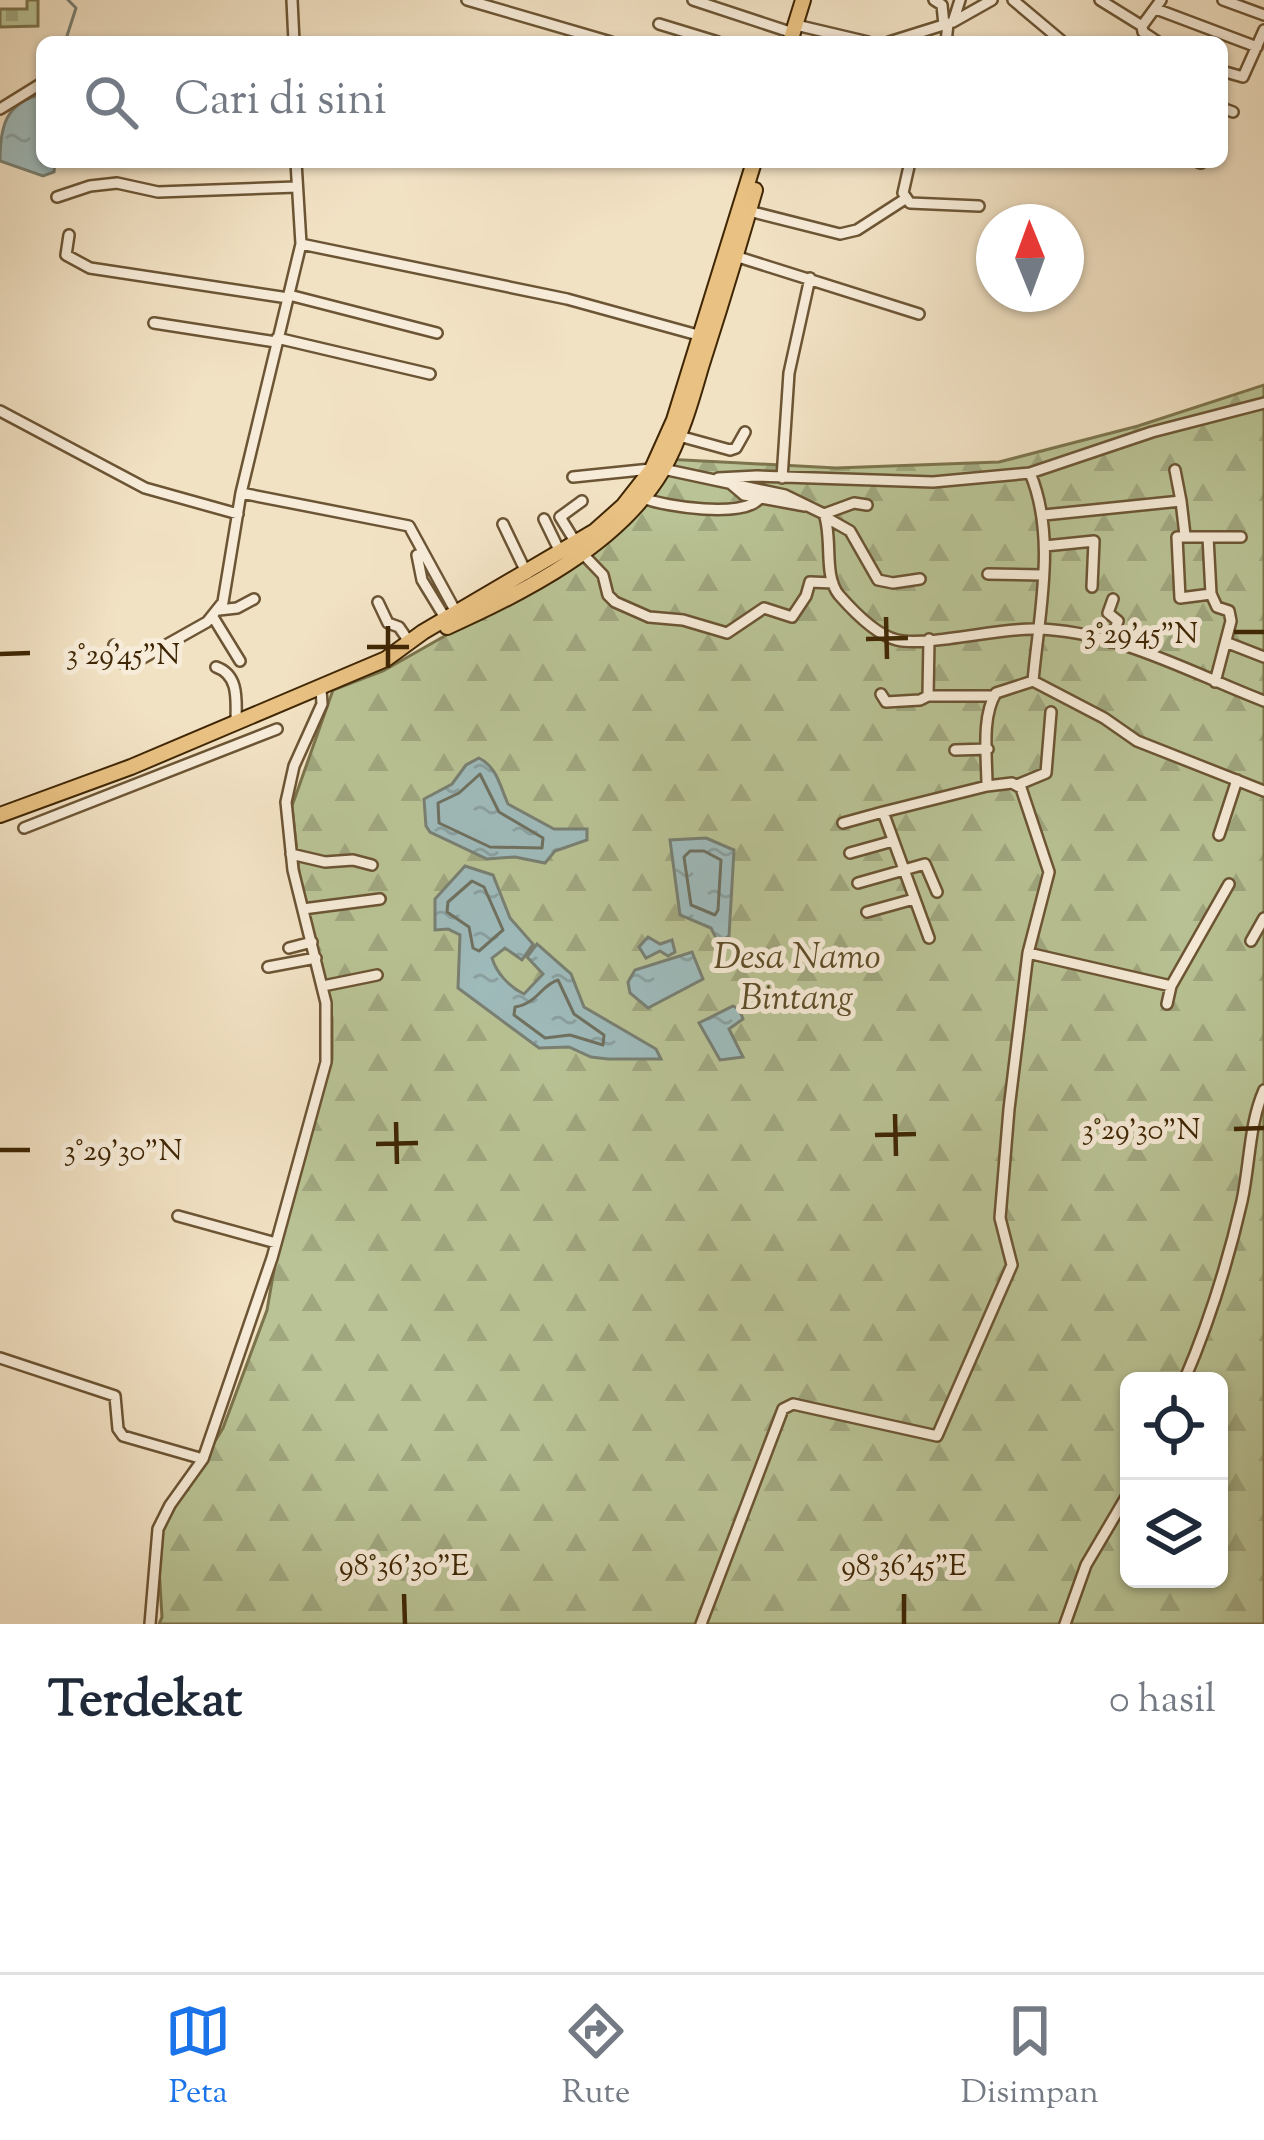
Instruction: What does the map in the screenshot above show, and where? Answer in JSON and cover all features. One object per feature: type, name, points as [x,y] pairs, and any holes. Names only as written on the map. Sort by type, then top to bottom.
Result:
[{"type":"highway","points":[[798,34],[803,0]]},
{"type":"highway","points":[[798,34],[812,0]]},
{"type":"highway","points":[[450,619],[578,548],[643,498],[678,435],[752,168]]},
{"type":"highway","points":[[0,815],[167,760],[236,723],[321,689],[578,548],[658,469],[762,168]]},
{"type":"street","points":[[292,0],[293,36]]},
{"type":"street","points":[[467,0],[590,36]]},
{"type":"street","points":[[693,0],[798,34]]},
{"type":"street","points":[[934,0],[941,3],[948,24]]},
{"type":"street","points":[[947,36],[960,0]]},
{"type":"street","points":[[909,36],[948,24],[992,0]]},
{"type":"street","points":[[1013,0],[1056,36]]},
{"type":"street","points":[[1100,0],[1142,26]]},
{"type":"street","points":[[1223,0],[1264,15]]},
{"type":"street","points":[[1149,36],[1142,26],[1158,4],[1257,46]]},
{"type":"street","points":[[659,24],[698,36]]},
{"type":"street","points":[[1228,72],[1243,77],[1264,30]]},
{"type":"street","points":[[0,109],[36,86]]},
{"type":"street","points":[[239,661],[216,614],[301,244],[296,168]]},
{"type":"street","points":[[905,199],[908,168]]},
{"type":"street","points":[[57,197],[71,190],[117,183],[158,192],[297,187]]},
{"type":"street","points":[[749,211],[840,233],[857,230],[905,199],[976,206]]},
{"type":"street","points":[[69,236],[66,255],[90,268],[289,297],[437,333]]},
{"type":"street","points":[[301,244],[567,299],[705,337]]},
{"type":"street","points":[[735,256],[919,314]]},
{"type":"street","points":[[782,478],[789,373],[810,278]]},
{"type":"street","points":[[154,323],[276,340],[430,374]]},
{"type":"street","points":[[713,479],[932,482],[1030,473],[1264,403]]},
{"type":"street","points":[[0,411],[146,488],[238,514]]},
{"type":"street","points":[[678,435],[730,450],[740,445],[745,432]]},
{"type":"street","points":[[573,477],[658,469],[785,495],[811,505],[850,531],[878,580],[920,579]]},
{"type":"street","points":[[1175,470],[1185,535]]},
{"type":"street","points":[[1030,473],[1044,515],[1045,546],[1033,681]]},
{"type":"street","points":[[731,484],[744,495],[811,505]]},
{"type":"street","points":[[241,493],[409,526],[450,619]]},
{"type":"street","points":[[643,498],[668,506],[746,509],[760,499]]},
{"type":"street","points":[[582,501],[560,517],[578,548],[603,575],[608,595],[649,617],[683,620],[727,633],[764,608],[792,617],[810,582],[833,583]]},
{"type":"street","points":[[1044,515],[1180,501]]},
{"type":"street","points":[[825,516],[854,503],[867,505]]},
{"type":"street","points":[[825,516],[833,583],[839,595],[891,638],[1037,629],[1110,642],[1264,701]]},
{"type":"street","points":[[544,519],[560,554]]},
{"type":"street","points":[[503,524],[527,574]]},
{"type":"street","points":[[1211,594],[1184,600],[1179,596],[1177,537],[1240,537]]},
{"type":"street","points":[[1208,537],[1211,594],[1217,607],[1230,612],[1228,643],[1215,682]]},
{"type":"street","points":[[1045,546],[1094,542],[1092,587]]},
{"type":"street","points":[[417,555],[422,580],[450,619]]},
{"type":"street","points":[[988,574],[1042,575]]},
{"type":"street","points":[[114,645],[123,662],[130,664],[216,614],[254,599]]},
{"type":"street","points":[[1110,642],[1118,627],[1108,613],[1113,599]]},
{"type":"street","points":[[378,602],[388,623],[412,641]]},
{"type":"street","points":[[928,696],[929,639]]},
{"type":"street","points":[[1228,643],[1264,656]]},
{"type":"street","points":[[216,667],[232,680],[236,723]]},
{"type":"street","points":[[881,694],[884,702],[993,696],[1033,681],[1104,718],[1137,742],[1264,791]]},
{"type":"street","points":[[150,1624],[161,1521],[203,1459],[276,1243],[326,1062],[329,1033],[323,986],[291,854],[288,787],[322,704],[321,689]]},
{"type":"street","points":[[987,786],[993,696]]},
{"type":"street","points":[[843,823],[987,786],[1017,785],[1046,773],[1051,712]]},
{"type":"street","points":[[24,828],[167,760],[277,729]]},
{"type":"street","points":[[955,750],[988,749]]},
{"type":"street","points":[[1219,835],[1244,780]]},
{"type":"street","points":[[701,1624],[785,1406],[793,1404],[930,1437],[940,1433],[1012,1265],[1000,1218],[1028,953],[1049,872],[1025,796],[1017,785]]},
{"type":"street","points":[[883,812],[929,938]]},
{"type":"street","points":[[850,853],[893,841]]},
{"type":"street","points":[[291,854],[372,865]]},
{"type":"street","points":[[858,883],[926,865],[937,892]]},
{"type":"street","points":[[1167,1004],[1171,986],[1229,884]]},
{"type":"street","points":[[304,909],[380,899]]},
{"type":"street","points":[[867,912],[914,899]]},
{"type":"street","points":[[1251,941],[1264,918]]},
{"type":"street","points":[[289,948],[312,942]]},
{"type":"street","points":[[1028,953],[1171,986]]},
{"type":"street","points":[[268,967],[316,958]]},
{"type":"street","points":[[323,986],[377,975]]},
{"type":"street","points":[[1187,1372],[1241,1206],[1264,1090]]},
{"type":"street","points":[[178,1216],[276,1243]]},
{"type":"street","points":[[0,1358],[115,1396],[123,1436],[203,1459]]},
{"type":"street","points":[[1065,1624],[1086,1565],[1120,1507]]},
{"type":"green space","points":[[27,0],[38,0],[38,26],[0,27],[0,9],[27,9]]},
{"type":"green space","name":"Desa Namo Bintang","points":[[1264,385],[1264,1624],[159,1624],[157,1536],[223,1428],[267,1310],[278,1247],[332,1059],[332,1018],[300,881],[292,806],[333,690],[383,671],[568,566],[636,515],[664,473],[666,459],[836,468],[999,462],[1138,426]]},
{"type":"water","points":[[36,96],[36,168],[54,168],[43,176],[0,161],[7,118]]},
{"type":"water","points":[[479,758],[494,772],[508,804],[554,829],[587,829],[587,840],[555,851],[545,863],[515,857],[487,859],[430,832],[424,799],[452,784],[466,765]]},
{"type":"water","points":[[706,838],[734,850],[729,936],[718,942],[711,928],[680,915],[670,840]]},
{"type":"water","points":[[465,866],[493,875],[510,918],[533,944],[522,960],[505,948],[492,958],[508,983],[524,994],[543,974],[527,957],[537,944],[571,974],[584,1007],[656,1049],[661,1059],[608,1059],[569,1047],[539,1048],[458,988],[460,935],[435,930],[435,899]]},
{"type":"water","points":[[648,937],[660,944],[672,940],[675,952],[668,956],[660,951],[646,958],[639,947]]},
{"type":"water","points":[[692,952],[703,979],[648,1008],[630,993],[628,982],[635,970]]},
{"type":"water","points":[[733,1006],[743,1019],[729,1029],[743,1057],[720,1060],[699,1023]]},
{"type":"waterway","points":[[67,36],[76,8],[68,0]]}]
